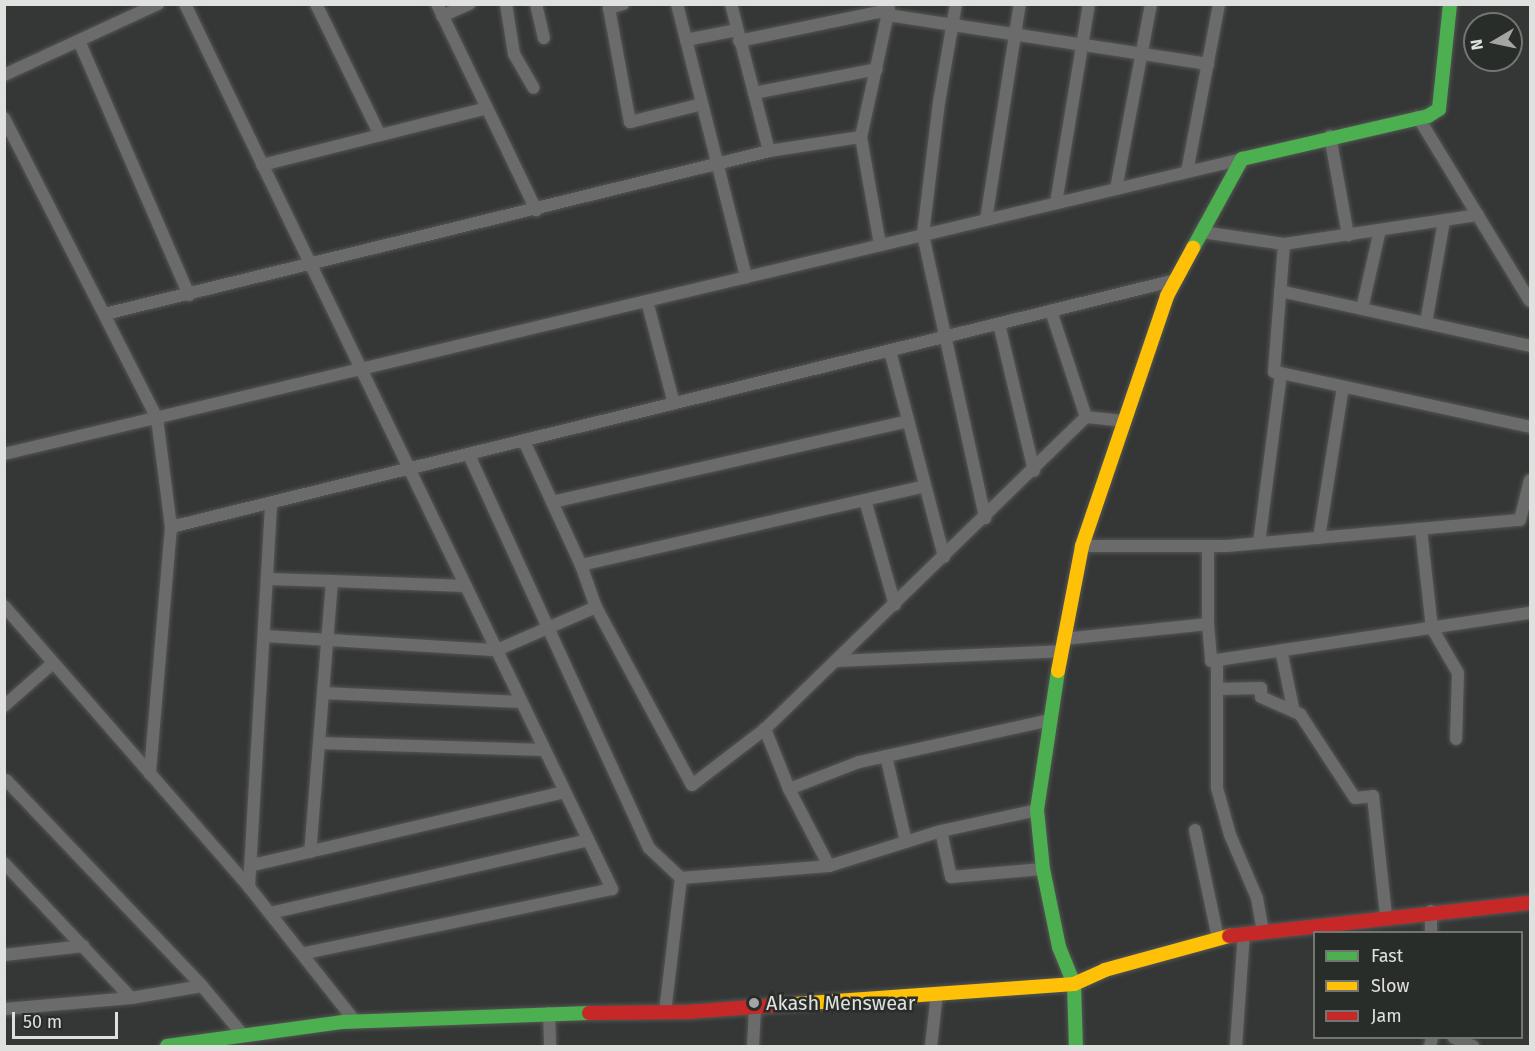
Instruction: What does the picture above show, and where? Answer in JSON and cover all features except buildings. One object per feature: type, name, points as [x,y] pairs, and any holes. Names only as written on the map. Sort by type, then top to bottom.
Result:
[{"type":"street","points":[[4,75],[158,4]]},
{"type":"street","points":[[185,4],[612,890],[305,953]]},
{"type":"street","points":[[316,4],[380,135]]},
{"type":"street","points":[[469,4],[440,10],[536,210]]},
{"type":"street","points":[[507,4],[514,54],[534,88]]},
{"type":"street","points":[[536,4],[544,38]]},
{"type":"street","points":[[623,4],[609,8],[630,122],[702,104]]},
{"type":"street","points":[[677,4],[746,277]]},
{"type":"street","points":[[731,4],[769,151]]},
{"type":"street","points":[[957,4],[923,235],[984,518]]},
{"type":"street","points":[[986,220],[1020,4]]},
{"type":"street","points":[[1056,203],[1089,4]]},
{"type":"street","points":[[1116,189],[1151,4]]},
{"type":"street","points":[[1187,172],[1219,4]]},
{"type":"street","points":[[4,454],[1242,159],[1330,136],[1418,117],[1439,109],[1450,4]]},
{"type":"street","points":[[686,40],[738,36],[889,10],[953,24],[1082,46],[1208,64]]},
{"type":"street","points":[[879,245],[861,137],[889,10]]},
{"type":"street","points":[[79,41],[189,295]]},
{"type":"street","points":[[754,93],[877,69]]},
{"type":"street","points":[[262,165],[487,108]]},
{"type":"street","points":[[1418,117],[1530,301]]},
{"type":"street","points":[[4,118],[158,418],[171,527],[150,774]]},
{"type":"street","points":[[1330,136],[1348,235]]},
{"type":"street","points":[[105,315],[311,267],[769,151],[861,137]]},
{"type":"street","points":[[1076,1047],[1074,984],[1059,947],[1043,869],[1037,810],[1062,645],[1082,546],[1122,421],[1176,280],[1242,159]]},
{"type":"street","points":[[1202,232],[1284,244],[1478,215]]},
{"type":"street","points":[[1426,323],[1444,220]]},
{"type":"street","points":[[1362,309],[1380,230]]},
{"type":"street","points":[[1284,244],[1274,372],[1530,427]]},
{"type":"street","points":[[171,527],[1176,280]]},
{"type":"street","points":[[1280,291],[1530,346]]},
{"type":"street","points":[[647,301],[674,404]]},
{"type":"street","points":[[1051,311],[1086,417]]},
{"type":"street","points":[[999,324],[1034,471]]},
{"type":"street","points":[[890,351],[944,557]]},
{"type":"street","points":[[1259,543],[1281,373]]},
{"type":"street","points":[[1319,538],[1343,387]]},
{"type":"street","points":[[1086,417],[1122,421]]},
{"type":"street","points":[[524,441],[581,565],[596,607],[692,785],[765,729],[1034,471],[1086,417]]},
{"type":"street","points":[[552,502],[908,421]]},
{"type":"street","points":[[469,455],[546,629],[653,855],[681,878],[829,866],[941,831],[1037,810]]},
{"type":"street","points":[[1082,546],[1208,546],[1525,520],[1530,480]]},
{"type":"street","points":[[581,565],[925,486]]},
{"type":"street","points":[[865,500],[895,604]]},
{"type":"street","points":[[249,887],[253,865],[271,503]]},
{"type":"street","points":[[1421,529],[1432,628],[1458,673],[1456,739]]},
{"type":"street","points":[[1208,546],[1208,624],[1211,661],[1530,613]]},
{"type":"street","points":[[267,579],[465,586]]},
{"type":"street","points":[[310,852],[332,581]]},
{"type":"street","points":[[4,606],[305,953],[355,1021]]},
{"type":"street","points":[[265,636],[497,651],[596,607]]},
{"type":"street","points":[[836,661],[1062,645],[1208,624]]},
{"type":"street","points":[[1281,650],[1294,712]]},
{"type":"street","points":[[1217,660],[1217,788],[1230,835],[1257,898],[1263,931]]},
{"type":"street","points":[[4,706],[52,664]]},
{"type":"street","points":[[1218,689],[1260,688],[1261,697],[1300,714],[1355,798],[1373,796],[1386,916]]},
{"type":"street","points":[[323,693],[521,702]]},
{"type":"street","points":[[789,789],[859,762],[1050,720]]},
{"type":"street","points":[[765,729],[789,789],[829,866]]},
{"type":"street","points":[[319,743],[545,750]]},
{"type":"street","points":[[886,756],[906,842]]},
{"type":"street","points":[[6,780],[202,986],[244,1036]]},
{"type":"street","points":[[253,865],[565,792]]},
{"type":"street","points":[[1195,830],[1218,938]]},
{"type":"street","points":[[941,831],[951,877],[1043,869]]},
{"type":"street","points":[[270,913],[588,840]]},
{"type":"street","points":[[4,863],[131,998]]},
{"type":"street","points":[[665,1012],[681,878]]},
{"type":"street","points":[[167,1047],[355,1021],[549,1013],[665,1012],[1074,984],[1106,970],[1218,938],[1244,933],[1431,911],[1530,903]]},
{"type":"street","points":[[1431,911],[1431,931]]},
{"type":"street","points":[[1236,1047],[1244,933]]},
{"type":"street","points":[[4,955],[83,946]]},
{"type":"street","points":[[4,1009],[131,998],[202,986]]},
{"type":"street","points":[[931,1047],[937,993]]},
{"type":"street","points":[[753,1047],[754,1007]]},
{"type":"street","points":[[549,1013],[550,1047]]},
{"type":"street","points":[[1456,1039],[1473,1047]]},
{"type":"traffic: fast","points":[[1193,248],[1242,159],[1428,116],[1439,109],[1450,4]]},
{"type":"traffic: fast","points":[[1058,671],[1037,810],[1043,869],[1059,947],[1074,984],[1076,1046]]},
{"type":"traffic: fast","points":[[167,1046],[343,1022],[589,1013]]},
{"type":"traffic: slow","points":[[1058,671],[1082,546],[1167,296],[1193,248]]},
{"type":"traffic: slow","points":[[780,1005],[1074,984],[1105,970],[1229,936]]},
{"type":"traffic: jam","points":[[1229,936],[1530,903]]},
{"type":"traffic: jam","points":[[589,1013],[687,1012],[780,1005]]},
{"type":"place","name":"Akash Menswear","points":[[754,1003]]}]
